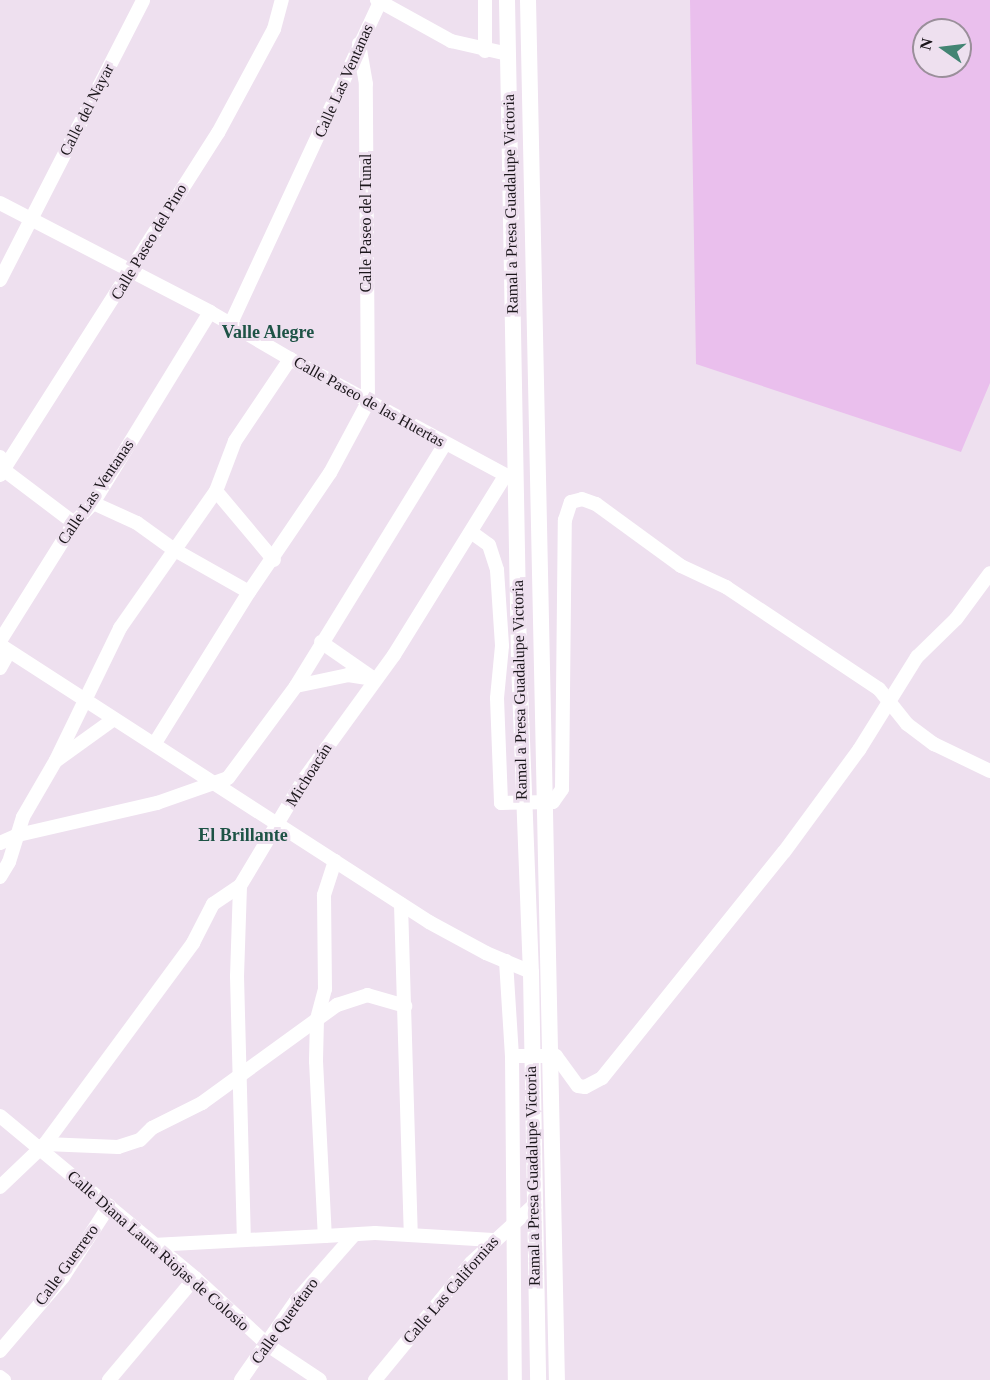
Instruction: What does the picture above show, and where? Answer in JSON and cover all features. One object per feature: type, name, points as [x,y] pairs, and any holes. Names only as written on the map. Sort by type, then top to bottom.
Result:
[{"type":"main road","name":"Ramal a Presa Guadalupe Victoria","points":[[507,0],[511,478],[531,972],[533,1206],[538,1380]]},
{"type":"main road","name":"Ramal a Presa Guadalupe Victoria","points":[[528,0],[543,804],[551,1053],[557,1380]]},
{"type":"street","name":"Calle del Nayar","points":[[0,279],[144,0]]},
{"type":"street","name":"Calle Paseo del Pino","points":[[1,467],[131,274],[257,64],[274,29],[282,0]]},
{"type":"street","points":[[484,0],[485,51]]},
{"type":"street","points":[[378,1],[404,6],[451,41],[485,51],[508,54]]},
{"type":"street","name":"Calle Las Ventanas","points":[[231,323],[348,78],[359,44],[378,1]]},
{"type":"street","name":"Calle Paseo del Tunal","points":[[359,44],[366,84],[368,402]]},
{"type":"street","name":"Calle Paseo de las Huertas","points":[[0,203],[131,274],[231,323],[290,359],[511,478]]},
{"type":"street","name":"Calle Las Ventanas","points":[[0,668],[3,646],[74,522],[93,503],[210,312]]},
{"type":"street","points":[[0,877],[32,800],[56,760],[82,701],[120,628],[173,549],[216,491],[235,441],[290,359]]},
{"type":"street","points":[[155,743],[249,592],[274,560],[330,473],[368,402]]},
{"type":"street","points":[[0,843],[18,835],[157,803],[213,781],[228,778],[239,767],[296,686],[445,444]]},
{"type":"street","points":[[1,467],[74,522]]},
{"type":"street","name":"Michoacán","points":[[0,1187],[42,1147],[198,936],[213,904],[240,886],[280,825],[304,779],[374,679],[394,655],[471,532],[511,478]]},
{"type":"street","points":[[216,491],[274,560]]},
{"type":"street","points":[[471,532],[489,545],[498,570],[502,646],[497,698],[501,803],[543,804],[553,802],[562,789],[565,520],[567,507],[576,500],[596,504],[681,566],[726,587],[879,689],[907,724],[934,744],[990,771]]},
{"type":"street","points":[[93,503],[137,524],[173,549],[249,592]]},
{"type":"street","points":[[512,1056],[551,1053],[578,1086],[585,1087],[602,1078],[780,857],[891,703],[917,657],[957,619],[990,573]]},
{"type":"street","points":[[321,642],[374,679]]},
{"type":"street","points":[[3,646],[82,701],[155,743],[401,904],[455,937],[531,972]]},
{"type":"street","points":[[296,686],[348,675],[374,679]]},
{"type":"street","points":[[56,760],[114,719]]},
{"type":"street","points":[[325,1236],[317,1019],[325,989],[324,895],[335,861]]},
{"type":"street","points":[[240,886],[244,1240]]},
{"type":"street","points":[[401,904],[411,1234]]},
{"type":"street","points":[[507,961],[512,1056],[515,1380]]},
{"type":"street","points":[[42,1147],[118,1147],[140,1140],[152,1128],[202,1103],[337,1005],[368,996],[405,1006]]},
{"type":"street","name":"Calle Diana Laura Riojas de Colosio","points":[[0,1116],[42,1147],[153,1245],[195,1278],[269,1346],[320,1380]]},
{"type":"street","name":"Calle Guerrero","points":[[0,1351],[63,1277],[109,1206]]},
{"type":"street","name":"Calle Las Californias","points":[[375,1380],[493,1240],[515,1224],[533,1206]]},
{"type":"street","points":[[153,1245],[411,1234],[493,1240]]},
{"type":"street","name":"Calle Querétaro","points":[[242,1380],[269,1346],[296,1301],[353,1236]]},
{"type":"street","points":[[109,1380],[195,1278]]},
{"type":"street","points":[[0,1377],[4,1380]]},
{"type":"shaded area","points":[[690,0],[990,0],[990,383],[961,452],[696,364]]},
{"type":"district","name":"Valle Alegre","points":[[268,332]]},
{"type":"district","name":"El Brillante","points":[[243,835]]}]
